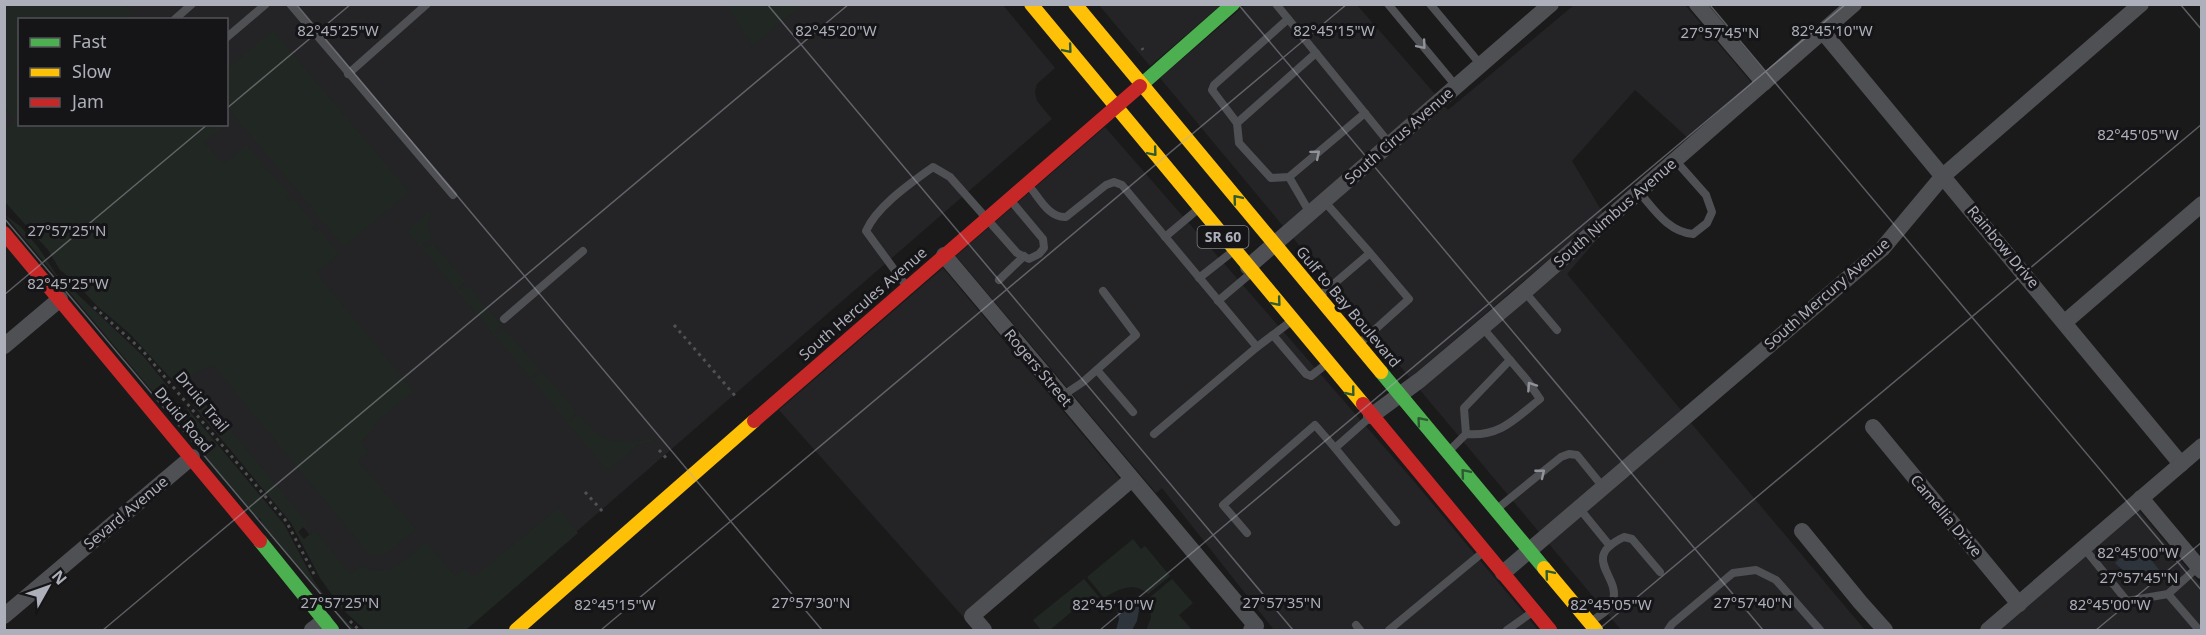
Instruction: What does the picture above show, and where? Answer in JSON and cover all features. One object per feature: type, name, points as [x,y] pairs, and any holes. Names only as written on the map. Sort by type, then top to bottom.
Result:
[{"type":"main road","name":"SR 60","points":[[1031,4],[1550,630]]},
{"type":"main road","name":"Gulf to Bay Boulevard","points":[[1075,4],[1593,627]]},
{"type":"main road","name":"South Hercules Avenue","points":[[516,630],[1233,4]]},
{"type":"main road","name":"Druid Road","points":[[4,233],[192,457],[323,627]]},
{"type":"street","name":"South Cirus Avenue","points":[[1250,270],[1274,244],[1551,4]]},
{"type":"street","points":[[1697,4],[1764,83]]},
{"type":"street","name":"South Nimbus Avenue","points":[[1371,416],[1420,380],[1854,4]]},
{"type":"street","name":"South Mercury Avenue","points":[[1503,573],[1882,249],[1943,176],[2141,4]]},
{"type":"street","name":"Rainbow Drive","points":[[1823,32],[2181,464]]},
{"type":"street","points":[[2065,322],[2202,204]]},
{"type":"street","name":"Rogers Street","points":[[944,255],[1256,626],[1251,630]]},
{"type":"street","points":[[4,346],[60,299]]},
{"type":"street","name":"Camellia Drive","points":[[1873,427],[2019,604]]},
{"type":"street","points":[[1988,630],[2202,446]]},
{"type":"street","name":"Sevard Avenue","points":[[4,616],[192,457]]},
{"type":"street","points":[[984,630],[972,616],[1132,479]]},
{"type":"street","points":[[2141,498],[2200,569]]},
{"type":"street","points":[[1802,531],[1885,630]]},
{"type":"lane","points":[[176,18],[192,4]]},
{"type":"lane","points":[[228,36],[266,4]]},
{"type":"lane","points":[[290,4],[453,195]]},
{"type":"lane","points":[[348,74],[427,4]]},
{"type":"lane","points":[[1276,4],[1390,144]]},
{"type":"lane","points":[[1388,4],[1456,86]]},
{"type":"lane","points":[[1430,4],[1481,65]]},
{"type":"lane","points":[[1288,19],[1212,90],[1238,123],[1239,143],[1271,178],[1289,177],[1365,113]]},
{"type":"lane","points":[[1238,123],[1316,53]]},
{"type":"lane","points":[[1639,192],[1669,225],[1677,230],[1693,234],[1707,223],[1712,212],[1706,195],[1675,160]]},
{"type":"lane","points":[[907,288],[866,231],[872,218],[911,183],[933,167],[950,177],[1017,253],[1029,259],[1039,254],[1044,248],[1043,239],[1010,200]]},
{"type":"lane","points":[[1289,177],[1311,213]]},
{"type":"lane","points":[[1028,185],[1058,218],[1066,217],[1106,185],[1114,182],[1122,185],[1257,347]]},
{"type":"lane","points":[[1324,201],[1408,299],[1358,344]]},
{"type":"lane","points":[[1165,237],[1199,208]]},
{"type":"lane","points":[[1199,278],[1234,250]]},
{"type":"lane","points":[[504,319],[583,251]]},
{"type":"lane","points":[[1318,297],[1370,253]]},
{"type":"lane","points":[[999,280],[1024,256]]},
{"type":"lane","points":[[1218,300],[1250,270]]},
{"type":"lane","points":[[1061,396],[1083,382],[1137,335],[1103,291]]},
{"type":"lane","points":[[1524,291],[1557,330]]},
{"type":"lane","points":[[1154,434],[1292,320]]},
{"type":"lane","points":[[1448,452],[1466,434],[1482,435],[1506,427],[1540,399],[1481,327]]},
{"type":"lane","points":[[1273,335],[1306,374],[1315,375],[1328,363]]},
{"type":"lane","points":[[1466,434],[1464,408],[1510,360]]},
{"type":"lane","points":[[1097,370],[1133,412]]},
{"type":"lane","points":[[1335,448],[1371,416]]},
{"type":"lane","points":[[1247,533],[1223,505],[1315,425],[1396,522]]},
{"type":"lane","points":[[1496,510],[1561,457],[1569,454],[1576,455],[1603,487]]},
{"type":"lane","points":[[1579,508],[1610,546]]},
{"type":"lane","points":[[1593,627],[1613,601],[1614,594],[1603,558],[1610,546],[1624,537],[1632,539],[1660,572]]},
{"type":"lane","points":[[2084,548],[2127,601],[2168,594],[2200,569]]},
{"type":"lane","points":[[1389,630],[1484,551]]},
{"type":"lane","points":[[1668,630],[1672,624],[1733,573],[1756,570],[1776,580],[1820,630]]},
{"type":"lane","points":[[2168,594],[2199,630]]},
{"type":"lane","points":[[1507,630],[1533,610]]},
{"type":"path","name":"Druid Trail","points":[[88,301],[142,350],[286,522],[317,580]]},
{"type":"path","points":[[674,325],[736,398]]},
{"type":"path","points":[[659,450],[666,459]]},
{"type":"path","points":[[585,492],[604,513]]},
{"type":"path","points":[[344,615],[359,630]]},
{"type":"shaded area","points":[[5,4],[125,5],[131,11],[130,18],[18,18],[18,126],[225,126],[204,142],[223,164],[247,145],[263,164],[261,166],[264,170],[267,168],[290,194],[286,197],[289,201],[293,198],[315,225],[312,228],[315,232],[319,229],[339,254],[316,273],[414,391],[373,425],[375,428],[361,441],[368,453],[358,461],[416,529],[380,556],[368,553],[213,365],[175,383],[130,334],[60,270],[48,250],[5,202],[5,129],[15,120],[5,108]]},
{"type":"shaded area","points":[[4,5],[1003,5],[1055,68],[1037,84],[1035,92],[1037,101],[1052,119],[463,630],[389,630],[5,170]]},
{"type":"shaded area","points":[[727,5],[802,5],[752,46]]},
{"type":"shaded area","points":[[1099,5],[1221,5],[1150,66]]},
{"type":"shaded area","points":[[1245,5],[1357,5],[1435,94],[1283,226],[1160,78]]},
{"type":"shaded area","points":[[1574,5],[1685,5],[1752,83],[1688,138],[1635,90],[1572,161],[1603,213],[1410,378],[1293,238],[1445,107],[1448,110]]},
{"type":"shaded area","points":[[273,30],[409,192],[344,247],[228,108],[228,68]]},
{"type":"shaded area","points":[[1105,127],[1412,479],[1538,630],[1274,630],[1162,488],[1156,493],[956,256]]},
{"type":"shaded area","points":[[432,209],[428,225],[432,240],[422,244],[423,247],[434,244],[465,281],[459,288],[460,290],[468,285],[502,325],[495,331],[497,334],[504,328],[539,368],[532,375],[534,378],[542,371],[576,412],[570,418],[571,420],[579,415],[595,431],[610,440],[628,442],[651,439],[654,442],[639,444],[608,471],[407,231]]},
{"type":"shaded area","points":[[4,214],[21,227],[56,274],[144,357],[169,388],[152,391]]},
{"type":"shaded area","points":[[1599,237],[1567,274],[1681,410],[1539,532],[1420,390]]},
{"type":"shaded area","points":[[943,268],[1120,479],[965,619],[779,410]]},
{"type":"shaded area","points":[[205,399],[308,523],[298,532],[304,539],[315,530],[350,574],[361,566],[381,571],[397,566],[426,541],[455,576],[464,569],[474,577],[558,508],[578,533],[466,630],[365,630],[342,609],[320,578],[291,523],[193,405],[196,400]]},
{"type":"shaded area","points":[[187,408],[284,524],[314,581],[334,609],[355,630],[351,630],[262,525],[260,518],[257,519],[184,431],[183,419]]},
{"type":"shaded area","points":[[1691,423],[1865,630],[1621,630],[1549,544]]},
{"type":"shaded area","points":[[2139,511],[2201,585],[2201,630],[2000,630]]},
{"type":"shaded area","points":[[1133,539],[1141,549],[1145,546],[1170,576],[1148,594],[1132,587],[1120,589],[1104,598],[1087,577]]},
{"type":"shaded area","points":[[2139,545],[2165,577],[2151,581],[2138,579],[2115,563],[2131,548]]},
{"type":"shaded area","points":[[1084,579],[1099,597],[1081,612],[1077,607],[1050,630],[1041,630],[1033,620]]},
{"type":"shaded area","points":[[1172,579],[1193,603],[1179,615],[1192,630],[1146,630],[1151,618],[1149,598]]},
{"type":"shaded area","points":[[1123,598],[1138,601],[1140,604],[1137,621],[1132,630],[1116,630],[1119,619],[1117,610]]},
{"type":"traffic: fast","points":[[1140,86],[1233,4]]},
{"type":"traffic: fast","points":[[1381,372],[1544,568]]},
{"type":"traffic: fast","points":[[260,541],[332,630]]},
{"type":"traffic: slow","points":[[1031,4],[1363,404]]},
{"type":"traffic: slow","points":[[1075,4],[1381,372]]},
{"type":"traffic: slow","points":[[516,630],[754,421]]},
{"type":"traffic: slow","points":[[1544,568],[1596,630]]},
{"type":"traffic: jam","points":[[754,421],[1140,86]]},
{"type":"traffic: jam","points":[[4,233],[260,541]]},
{"type":"traffic: jam","points":[[1363,404],[1550,630]]}]
